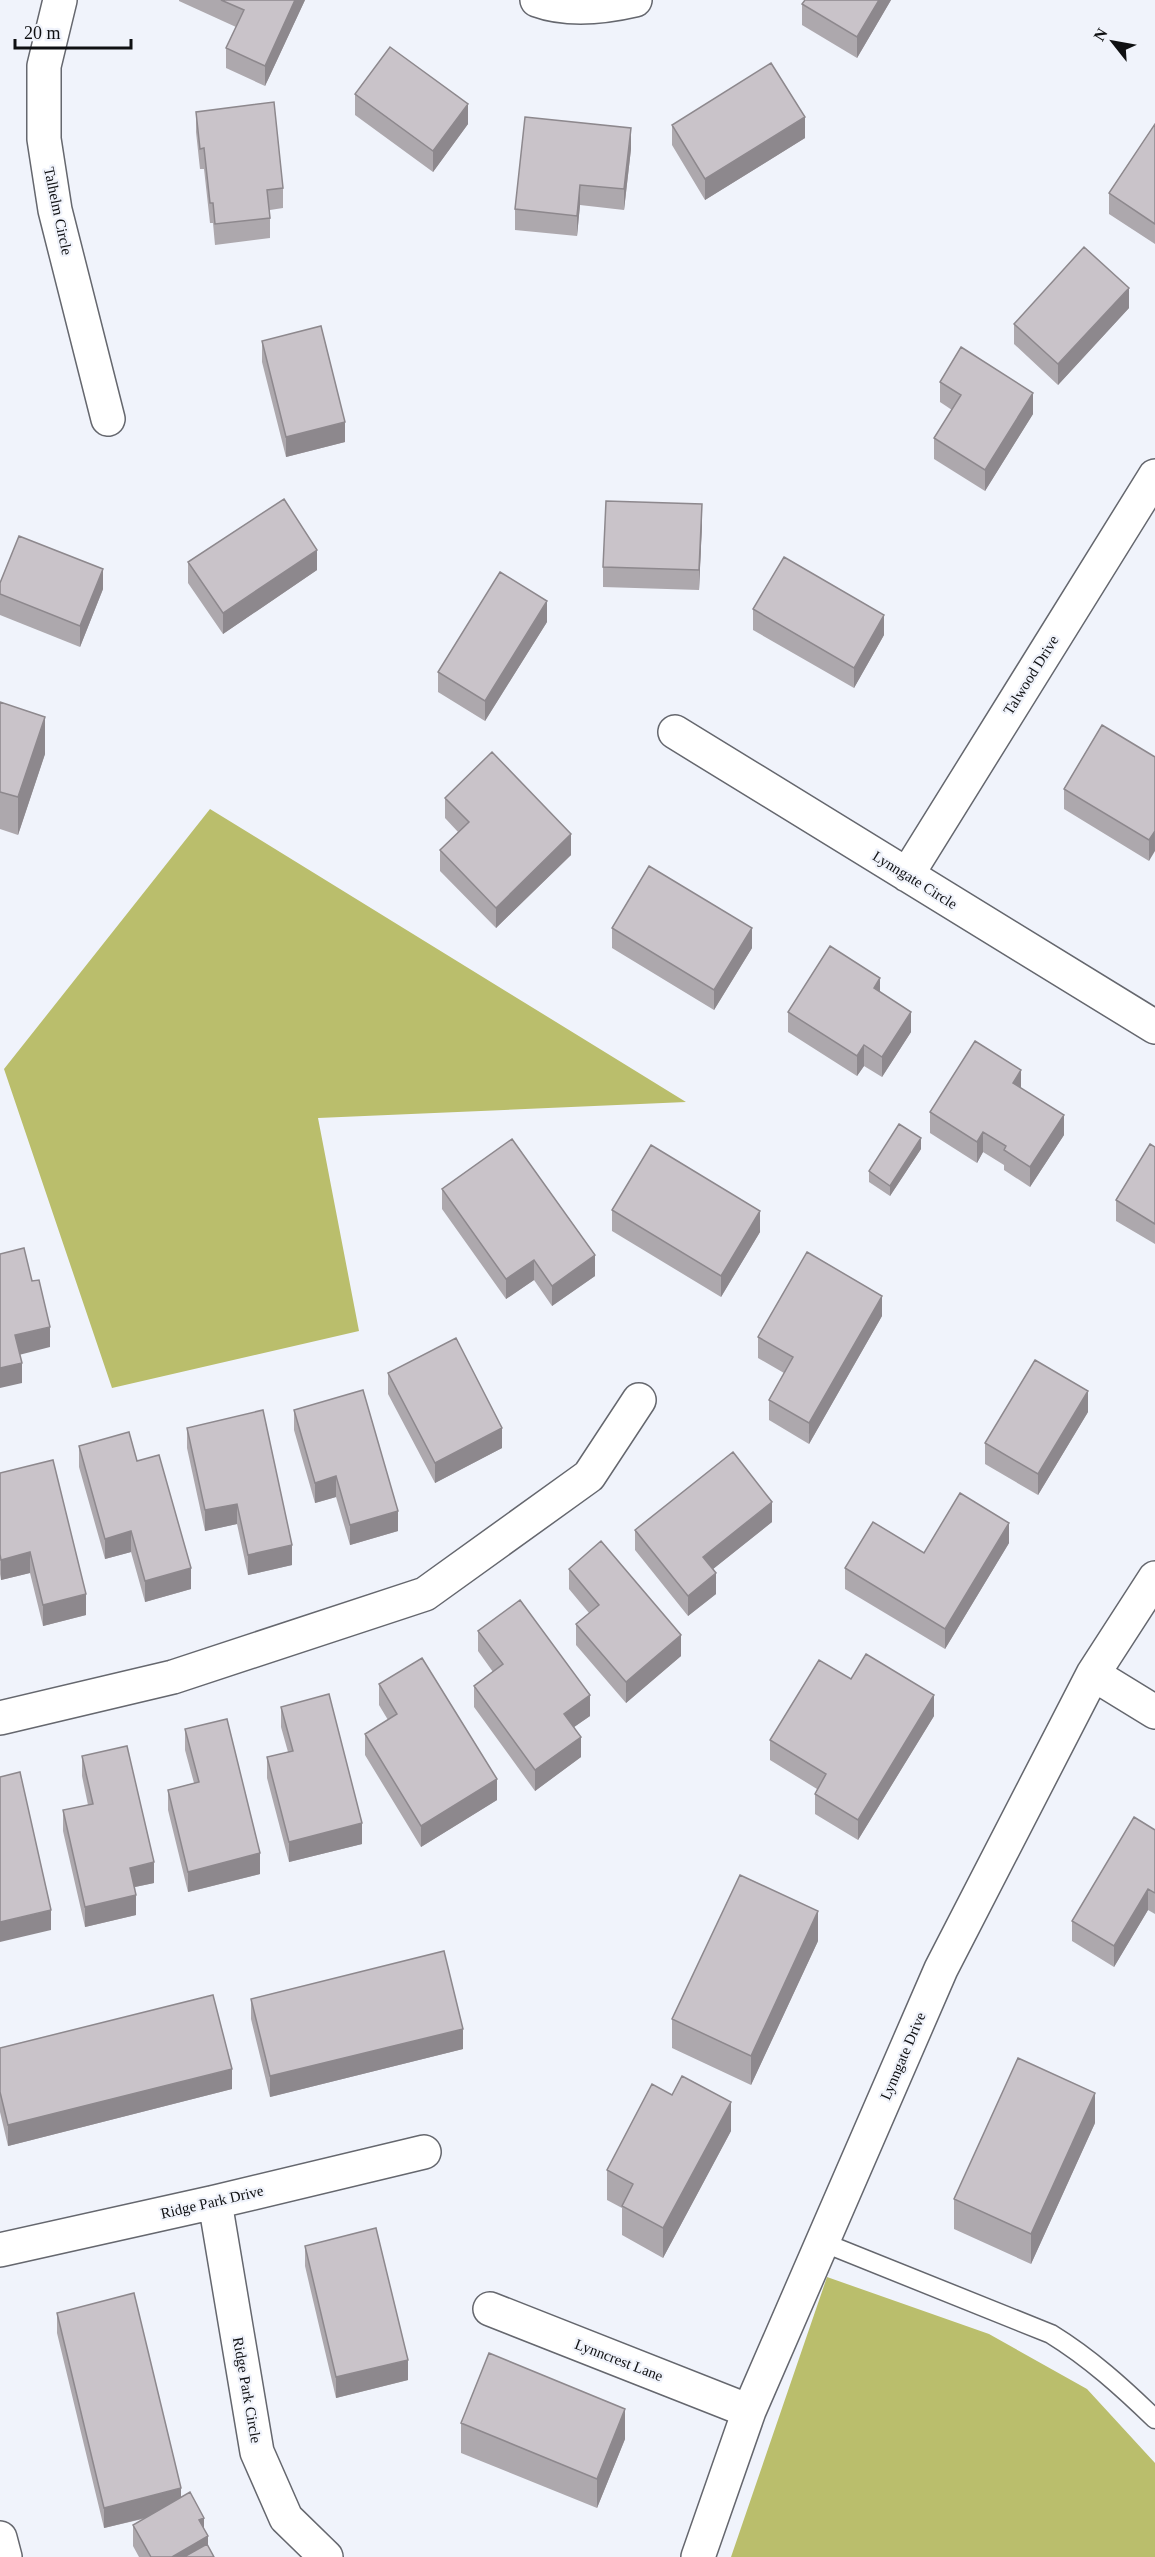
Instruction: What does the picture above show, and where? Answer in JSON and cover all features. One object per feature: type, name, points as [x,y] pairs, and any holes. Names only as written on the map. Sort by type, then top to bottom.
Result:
[{"type":"street","name":"Talhelm Circle","points":[[60,0],[44,66],[44,139],[55,210],[108,418]]},
{"type":"street","points":[[537,0],[548,4],[607,7],[635,0]]},
{"type":"street","name":"Talwood Drive","points":[[908,874],[1155,476]]},
{"type":"street","name":"Lynngate Circle","points":[[675,732],[1155,1027]]},
{"type":"street","points":[[0,1718],[173,1677],[425,1594],[589,1476],[639,1400]]},
{"type":"street","name":"Lynngate Drive","points":[[698,2557],[749,2411],[941,1969],[1093,1674],[1155,1578]]},
{"type":"street","points":[[1093,1674],[1155,1712]]},
{"type":"street","name":"Ridge Park Drive","points":[[0,2250],[424,2152]]},
{"type":"street","name":"Ridge Park Circle","points":[[214,2202],[258,2452],[286,2518],[326,2557]]},
{"type":"street","name":"Lynncrest Lane","points":[[490,2309],[749,2411]]},
{"type":"street","points":[[0,2538],[5,2557]]},
{"type":"lane","points":[[822,2242],[1051,2334],[1071,2346],[1118,2382],[1155,2419]]},
{"type":"green space","points":[[210,809],[686,1102],[318,1118],[359,1331],[112,1388],[4,1069]]},
{"type":"green space","points":[[827,2277],[989,2334],[1087,2389],[1155,2463],[1155,2557],[731,2557]]},
{"type":"building","points":[[221,0],[295,0],[265,66],[226,48],[244,10]]},
{"type":"building","points":[[805,0],[879,0],[857,37],[802,4]]},
{"type":"building","points":[[390,47],[468,104],[433,151],[355,94]]},
{"type":"building","points":[[771,63],[805,117],[705,179],[672,125]]},
{"type":"building","points":[[274,102],[283,188],[267,190],[270,218],[215,224],[213,203],[210,203],[204,148],[200,149],[196,112]]},
{"type":"building","points":[[525,117],[631,128],[624,189],[580,185],[577,216],[515,209]]},
{"type":"building","points":[[1155,124],[1155,224],[1109,193]]},
{"type":"building","points":[[1084,247],[1129,288],[1058,364],[1014,324]]},
{"type":"building","points":[[321,326],[345,422],[286,437],[262,341]]},
{"type":"building","points":[[961,347],[1033,393],[985,470],[934,438],[961,395],[940,382]]},
{"type":"building","points":[[284,499],[317,550],[223,613],[188,562]]},
{"type":"building","points":[[606,501],[702,504],[699,570],[603,567]]},
{"type":"building","points":[[19,536],[103,569],[80,626],[0,594],[0,583]]},
{"type":"building","points":[[784,557],[884,615],[854,668],[753,609]]},
{"type":"building","points":[[500,572],[547,601],[485,701],[438,672]]},
{"type":"building","points":[[0,702],[45,717],[18,797],[0,792]]},
{"type":"building","points":[[1102,725],[1155,757],[1155,831],[1149,840],[1064,789]]},
{"type":"building","points":[[492,752],[571,834],[496,908],[440,850],[469,822],[445,798]]},
{"type":"building","points":[[649,866],[752,928],[714,990],[612,928]]},
{"type":"building","points":[[830,946],[880,978],[874,988],[911,1012],[882,1057],[864,1045],[857,1056],[788,1012]]},
{"type":"building","points":[[975,1041],[1021,1070],[1013,1083],[1064,1115],[1030,1167],[1004,1150],[1006,1146],[983,1132],[977,1142],[930,1112]]},
{"type":"building","points":[[899,1124],[921,1138],[890,1186],[869,1171]]},
{"type":"building","points":[[512,1139],[595,1255],[552,1286],[534,1260],[506,1279],[442,1189]]},
{"type":"building","points":[[1150,1144],[1155,1147],[1155,1224],[1116,1200]]},
{"type":"building","points":[[651,1145],[760,1211],[721,1276],[612,1210]]},
{"type":"building","points":[[24,1248],[32,1281],[39,1280],[50,1327],[15,1335],[22,1363],[0,1368],[0,1254]]},
{"type":"building","points":[[807,1252],[882,1296],[809,1423],[769,1400],[793,1357],[758,1337]]},
{"type":"building","points":[[456,1338],[502,1428],[435,1463],[388,1373]]},
{"type":"building","points":[[1035,1360],[1088,1391],[1038,1474],[985,1443]]},
{"type":"building","points":[[363,1390],[398,1511],[350,1525],[336,1476],[315,1483],[294,1410]]},
{"type":"building","points":[[263,1410],[292,1545],[248,1555],[237,1504],[205,1510],[187,1428]]},
{"type":"building","points":[[129,1432],[137,1461],[159,1455],[191,1568],[145,1581],[131,1531],[105,1539],[79,1446]]},
{"type":"building","points":[[733,1452],[772,1502],[703,1557],[716,1573],[688,1596],[635,1530]]},
{"type":"building","points":[[53,1460],[86,1594],[43,1605],[30,1552],[1,1560],[0,1473]]},
{"type":"building","points":[[960,1493],[1009,1523],[945,1629],[845,1568],[873,1522],[924,1553]]},
{"type":"building","points":[[601,1541],[681,1635],[626,1682],[576,1624],[599,1605],[569,1569]]},
{"type":"building","points":[[520,1600],[590,1695],[564,1714],[581,1737],[535,1770],[474,1686],[503,1664],[478,1631]]},
{"type":"building","points":[[866,1654],[934,1695],[858,1820],[815,1794],[826,1774],[770,1740],[819,1660],[851,1679]]},
{"type":"building","points":[[422,1658],[497,1779],[421,1826],[365,1734],[397,1714],[379,1684]]},
{"type":"building","points":[[329,1694],[362,1823],[289,1842],[267,1757],[293,1751],[281,1707]]},
{"type":"building","points":[[227,1719],[260,1853],[188,1872],[168,1790],[199,1782],[185,1729]]},
{"type":"building","points":[[127,1746],[154,1862],[130,1868],[136,1895],[85,1907],[63,1810],[93,1804],[82,1756]]},
{"type":"building","points":[[20,1772],[51,1910],[0,1922],[0,1777]]},
{"type":"building","points":[[1134,1817],[1155,1830],[1155,1893],[1148,1889],[1114,1946],[1072,1921]]},
{"type":"building","points":[[740,1875],[818,1911],[751,2056],[672,2019]]},
{"type":"building","points":[[444,1951],[463,2029],[270,2076],[251,1999]]},
{"type":"building","points":[[213,1995],[232,2069],[8,2125],[0,2092],[0,2048]]},
{"type":"building","points":[[1018,2058],[1095,2093],[1031,2234],[954,2199]]},
{"type":"building","points":[[682,2076],[731,2102],[663,2228],[622,2206],[633,2184],[607,2170],[652,2084],[672,2095]]},
{"type":"building","points":[[376,2228],[408,2360],[336,2377],[305,2246]]},
{"type":"building","points":[[134,2293],[181,2488],[104,2508],[57,2313]]},
{"type":"building","points":[[489,2353],[625,2409],[597,2479],[461,2423]]},
{"type":"building","points":[[190,2492],[204,2518],[199,2520],[208,2536],[172,2557],[151,2557],[133,2525]]},
{"type":"building","points":[[207,2544],[214,2557],[184,2557]]}]
